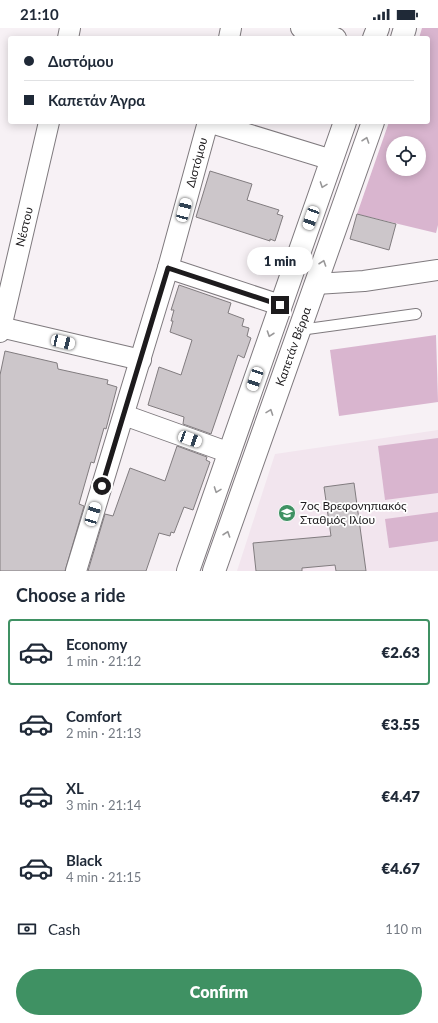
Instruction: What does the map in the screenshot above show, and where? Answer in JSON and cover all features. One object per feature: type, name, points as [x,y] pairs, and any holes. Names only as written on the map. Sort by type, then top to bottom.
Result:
[{"type":"street","points":[[301,28],[329,36]]},
{"type":"street","name":"Νέστου","points":[[0,329],[48,124]]},
{"type":"street","name":"Διστόμου","points":[[76,571],[141,360],[207,124]]},
{"type":"street","points":[[215,124],[332,160]]},
{"type":"street","points":[[188,571],[344,124]]},
{"type":"street","name":"Καπετάν Βέρρα","points":[[214,571],[371,124]]},
{"type":"street","points":[[168,268],[280,305]]},
{"type":"street","points":[[316,284],[364,281],[438,270]]},
{"type":"street","points":[[0,329],[141,360]]},
{"type":"street","points":[[124,415],[230,453]]},
{"type":"lane","points":[[300,330],[416,314]]},
{"type":"shaded area","points":[[422,28],[438,28],[438,225],[436,233],[357,214],[388,124],[430,124],[430,36],[420,36]]},
{"type":"shaded area","points":[[436,335],[438,402],[339,416],[330,350]]},
{"type":"shaded area","points":[[438,430],[438,571],[237,571],[275,454]]},
{"type":"shaded area","points":[[438,438],[438,493],[385,500],[378,446]]},
{"type":"shaded area","points":[[438,512],[438,541],[389,548],[385,519]]},
{"type":"building","points":[[210,171],[252,184],[247,200],[279,210],[277,214],[283,216],[275,241],[270,239],[270,241],[196,217]]},
{"type":"building","points":[[357,214],[396,224],[389,250],[350,239]]},
{"type":"building","points":[[179,285],[231,303],[228,313],[244,319],[242,326],[249,328],[247,336],[251,338],[244,358],[238,355],[211,434],[183,424],[184,417],[148,405],[159,367],[181,375],[192,340],[170,332],[174,310],[171,310]]},
{"type":"building","points":[[5,351],[57,363],[58,369],[108,380],[107,384],[117,387],[106,429],[104,428],[94,463],[91,462],[79,504],[84,506],[65,571],[0,571],[0,375]]},
{"type":"building","points":[[177,446],[207,457],[206,460],[210,462],[193,510],[184,507],[174,533],[171,532],[170,536],[159,533],[146,571],[88,571],[105,514],[113,516],[130,468],[165,481]]},
{"type":"building","points":[[354,483],[366,571],[336,571],[335,565],[302,568],[302,571],[256,571],[253,543],[331,536],[324,487]]},
{"type":"place","name":"7ος Βρεφονηπιακός Σταθμός Ιλίου","points":[[287,513]]},
{"type":"route","points":[[102,486],[168,268],[280,305]]}]
